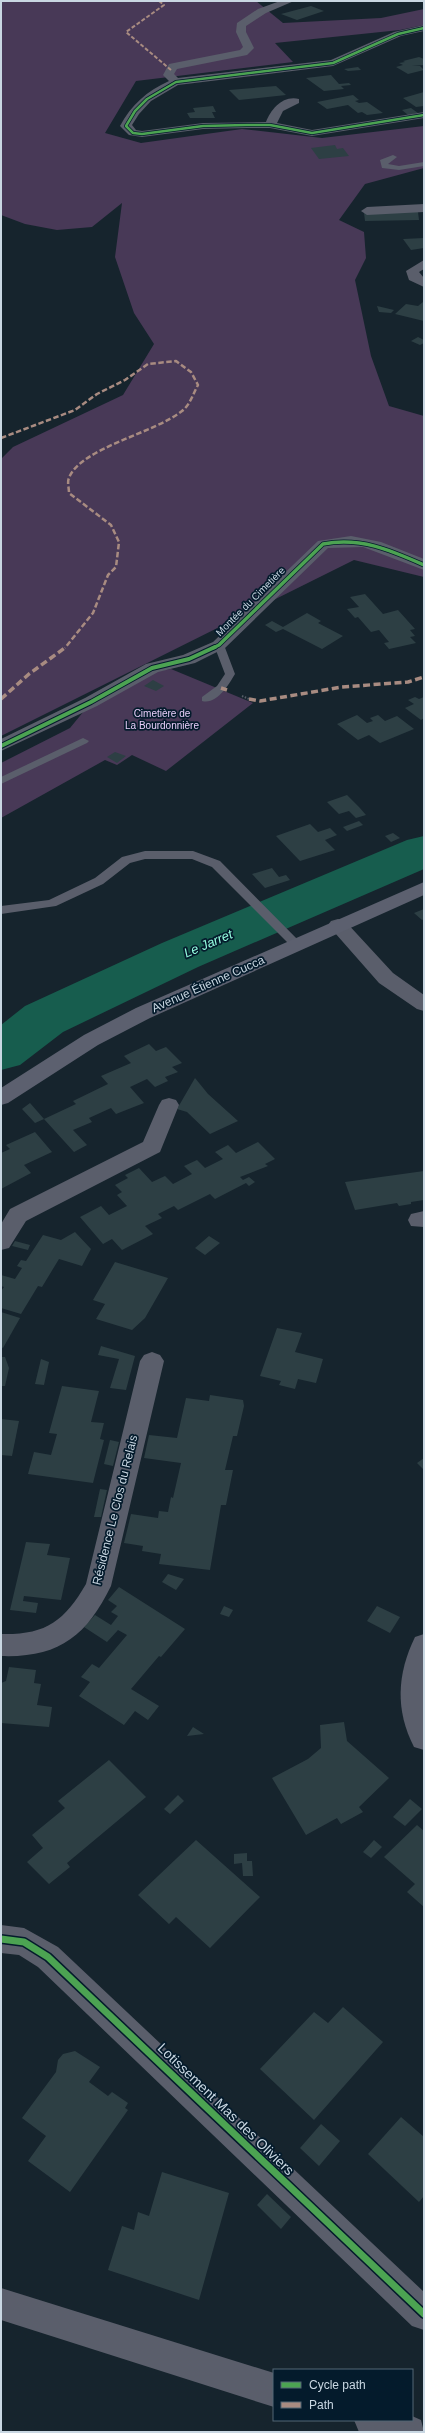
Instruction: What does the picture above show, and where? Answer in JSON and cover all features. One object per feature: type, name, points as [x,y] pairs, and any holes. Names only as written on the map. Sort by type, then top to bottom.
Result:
[{"type":"main road","name":"Avenue Étienne Cucca","points":[[1,1098],[98,1036],[143,1013],[424,888]]},
{"type":"street","points":[[176,82],[168,75],[173,66],[243,53],[250,48],[241,32],[241,25],[262,11],[289,1]]},
{"type":"street","points":[[424,28],[398,34],[332,63],[176,82],[157,90],[129,118],[126,126],[128,130],[142,134],[203,126],[270,126],[312,133],[334,131],[424,115]]},
{"type":"street","points":[[270,126],[276,110],[282,104],[295,101]]},
{"type":"street","points":[[367,211],[424,208]]},
{"type":"street","points":[[424,264],[412,271],[414,278],[424,283]]},
{"type":"street","name":"Montée du Cimetière","points":[[1,746],[91,702],[152,668],[189,660],[219,645],[323,544],[340,540],[371,542],[424,565]]},
{"type":"street","points":[[338,925],[386,978],[424,1004]]},
{"type":"street","points":[[1,1242],[18,1215],[152,1147],[169,1105]]},
{"type":"street","name":"Résidence Le Clos du Relais","points":[[1,1645],[23,1646],[48,1641],[68,1627],[88,1605],[95,1592],[152,1361]]},
{"type":"street","points":[[424,1645],[412,1694],[417,1728],[424,1738]]},
{"type":"street","name":"Lotissement Mas des Oliviers","points":[[1,1939],[24,1942],[48,1957],[424,2314]]},
{"type":"street","points":[[1,2304],[273,2390]]},
{"type":"street","points":[[374,2421],[409,2432]]},
{"type":"lane","points":[[393,157],[383,162],[385,166],[399,168],[424,164]]},
{"type":"lane","points":[[206,699],[221,688],[230,674],[219,645]]},
{"type":"lane","points":[[1,781],[82,741]]},
{"type":"lane","points":[[1,910],[52,903],[99,881],[126,860],[145,855],[192,856],[216,864],[279,929],[296,944]]},
{"type":"green space","points":[[1,1],[256,1],[283,23],[381,18],[424,9],[424,25],[400,30],[275,43],[293,62],[136,81],[105,133],[141,143],[242,129],[322,138],[424,126],[424,168],[365,184],[339,220],[364,232],[366,258],[355,280],[371,356],[389,406],[424,416],[424,577],[354,560],[1,736],[1,459],[13,447],[123,395],[154,344],[134,313],[115,257],[122,203],[92,227],[57,230],[25,224],[1,215]]},
{"type":"green space","name":"Cimetière de La Bourdonnière","points":[[171,669],[253,703],[166,771],[132,755],[117,765],[105,760],[1,818],[1,763],[70,728],[84,711],[158,671]]},
{"type":"building","points":[[311,6],[324,11],[297,20],[281,14]]},
{"type":"building","points":[[419,57],[424,59],[424,65],[412,66],[420,66],[424,70],[408,74],[396,67],[403,65],[399,63],[405,62],[403,61]]},
{"type":"building","points":[[358,67],[361,70],[348,71],[344,69]]},
{"type":"building","points":[[331,75],[339,84],[349,83],[351,85],[341,86],[344,89],[324,91],[306,78]]},
{"type":"building","points":[[276,86],[286,95],[239,100],[229,90]]},
{"type":"building","points":[[424,92],[424,106],[416,107],[403,98]]},
{"type":"building","points":[[353,95],[359,100],[355,101],[359,103],[367,102],[383,113],[367,115],[362,112],[358,113],[348,105],[327,109],[317,102]]},
{"type":"building","points":[[213,106],[216,112],[212,112],[215,118],[190,118],[187,113],[195,112],[193,108]]},
{"type":"building","points":[[411,108],[418,113],[408,115],[402,110]]},
{"type":"building","points":[[335,145],[337,149],[343,148],[349,156],[319,159],[311,148]]},
{"type":"building","points":[[418,212],[419,220],[365,221],[364,213]]},
{"type":"building","points":[[424,238],[424,248],[411,250],[403,239]]},
{"type":"building","points":[[423,302],[424,321],[395,314],[406,304],[418,306]]},
{"type":"building","points":[[377,306],[394,310],[391,313],[379,312]]},
{"type":"building","points":[[418,337],[424,340],[424,343],[420,345],[411,341]]},
{"type":"building","points":[[365,594],[383,614],[398,610],[415,629],[410,630],[415,636],[410,637],[416,643],[389,649],[384,643],[389,642],[379,630],[371,632],[358,617],[355,618],[347,609],[359,607],[350,597]]},
{"type":"building","points":[[307,613],[321,621],[318,623],[343,636],[322,649],[283,629],[276,632],[265,625],[272,621],[283,627]]},
{"type":"building","points":[[153,680],[164,686],[156,691],[144,686]]},
{"type":"building","points":[[415,697],[419,699],[424,697],[424,718],[421,720],[405,708],[414,704],[408,700]]},
{"type":"building","points":[[357,715],[367,723],[373,721],[370,718],[378,715],[385,721],[397,716],[414,729],[380,743],[369,735],[358,740],[337,724]]},
{"type":"building","points":[[115,752],[126,756],[117,763],[107,757]]},
{"type":"building","points":[[347,795],[366,815],[356,818],[349,811],[339,814],[327,802]]},
{"type":"building","points":[[359,821],[363,825],[347,831],[343,827]]},
{"type":"building","points":[[310,824],[318,832],[330,828],[337,835],[325,840],[335,850],[300,861],[276,836]]},
{"type":"building","points":[[393,833],[400,838],[391,842],[385,836]]},
{"type":"building","points":[[272,868],[279,877],[286,875],[290,880],[265,888],[252,874]]},
{"type":"building","points":[[424,909],[424,919],[422,920],[414,913]]},
{"type":"building","points":[[149,1044],[156,1051],[166,1047],[182,1063],[172,1067],[178,1072],[165,1077],[168,1081],[155,1087],[147,1079],[130,1087],[144,1103],[116,1114],[111,1108],[89,1118],[92,1122],[73,1130],[87,1145],[74,1152],[44,1119],[76,1104],[73,1101],[108,1084],[101,1076],[131,1063],[124,1056]]},
{"type":"building","points":[[195,1078],[208,1094],[238,1121],[210,1134],[187,1112],[177,1109]]},
{"type":"building","points":[[30,1103],[44,1119],[35,1123],[22,1109]]},
{"type":"building","points":[[35,1132],[52,1152],[24,1165],[31,1173],[1,1189],[1,1153],[10,1149],[6,1145]]},
{"type":"building","points":[[258,1142],[275,1159],[265,1164],[268,1166],[240,1177],[243,1180],[249,1177],[255,1182],[249,1186],[246,1183],[215,1199],[210,1194],[178,1210],[174,1206],[158,1214],[162,1218],[145,1226],[153,1234],[122,1250],[112,1239],[103,1244],[80,1217],[101,1206],[109,1215],[127,1206],[117,1195],[122,1192],[115,1185],[128,1178],[125,1175],[139,1168],[152,1182],[165,1176],[173,1184],[192,1174],[184,1166],[197,1160],[205,1168],[223,1159],[215,1152],[228,1145],[236,1153]]},
{"type":"building","points":[[424,1171],[424,1200],[399,1206],[397,1203],[355,1210],[345,1182]]},
{"type":"building","points":[[75,1232],[91,1249],[82,1266],[59,1259],[42,1287],[38,1286],[21,1314],[1,1308],[1,1291],[4,1287],[1,1286],[1,1275],[15,1279],[22,1268],[17,1266],[21,1260],[26,1261],[43,1235],[61,1240]]},
{"type":"building","points":[[209,1236],[220,1243],[205,1255],[195,1248]]},
{"type":"building","points":[[15,1241],[30,1245],[28,1250],[12,1246]]},
{"type":"building","points":[[115,1262],[168,1278],[145,1318],[132,1330],[96,1319],[105,1304],[93,1300]]},
{"type":"building","points":[[1,1312],[20,1318],[3,1348],[1,1347]]},
{"type":"building","points":[[277,1328],[302,1333],[295,1352],[323,1359],[316,1383],[298,1379],[295,1389],[279,1385],[281,1381],[260,1376]]},
{"type":"building","points":[[101,1346],[135,1356],[126,1390],[110,1388],[119,1359],[98,1355]]},
{"type":"building","points":[[1,1357],[5,1357],[9,1368],[5,1386],[1,1386]]},
{"type":"building","points":[[41,1359],[49,1362],[44,1385],[35,1384]]},
{"type":"building","points":[[62,1386],[99,1391],[91,1422],[104,1423],[100,1439],[104,1440],[93,1483],[28,1474],[34,1452],[51,1455],[57,1434],[49,1433]]},
{"type":"building","points":[[210,1395],[243,1400],[244,1406],[237,1436],[233,1436],[225,1470],[233,1470],[226,1505],[221,1505],[210,1570],[159,1564],[161,1554],[142,1551],[143,1546],[124,1543],[131,1514],[158,1518],[159,1511],[168,1512],[171,1497],[173,1498],[181,1463],[144,1458],[149,1435],[177,1438],[186,1398],[209,1401]]},
{"type":"building","points":[[1,1419],[19,1421],[12,1456],[1,1455]]},
{"type":"building","points":[[110,1440],[119,1442],[113,1466],[104,1464]]},
{"type":"building","points":[[424,1458],[424,1470],[417,1463]]},
{"type":"building","points":[[100,1489],[107,1490],[101,1517],[94,1517]]},
{"type":"building","points":[[26,1542],[50,1544],[47,1555],[70,1558],[61,1600],[24,1596],[23,1601],[38,1603],[36,1613],[10,1610]]},
{"type":"building","points":[[168,1574],[184,1579],[176,1590],[162,1582]]},
{"type":"building","points":[[119,1587],[185,1629],[161,1657],[159,1656],[131,1689],[159,1706],[148,1720],[135,1711],[124,1725],[79,1696],[90,1682],[81,1677],[92,1664],[99,1668],[127,1635],[118,1630],[107,1642],[84,1627],[95,1615],[111,1625],[118,1616],[111,1612],[117,1606],[108,1600]]},
{"type":"building","points":[[224,1606],[233,1610],[229,1617],[220,1614]]},
{"type":"building","points":[[377,1606],[400,1617],[390,1633],[367,1621]]},
{"type":"building","points":[[9,1667],[36,1670],[34,1683],[41,1684],[37,1705],[52,1707],[49,1727],[1,1723],[1,1683],[6,1681]]},
{"type":"building","points":[[344,1722],[347,1741],[389,1778],[359,1807],[363,1812],[341,1824],[337,1818],[306,1835],[272,1778],[308,1759],[321,1748],[320,1725]]},
{"type":"building","points":[[193,1727],[204,1734],[187,1736]]},
{"type":"building","points":[[109,1760],[146,1797],[67,1863],[70,1867],[49,1884],[27,1862],[43,1848],[32,1835],[65,1808],[58,1801]]},
{"type":"building","points":[[178,1795],[184,1801],[170,1814],[164,1809]]},
{"type":"building","points":[[410,1799],[422,1809],[405,1826],[393,1817]]},
{"type":"building","points":[[417,1825],[424,1831],[424,1907],[407,1892],[415,1884],[384,1857]]},
{"type":"building","points":[[196,1840],[260,1897],[210,1948],[176,1917],[169,1924],[138,1895]]},
{"type":"building","points":[[374,1840],[382,1847],[371,1858],[363,1852]]},
{"type":"building","points":[[247,1853],[247,1861],[252,1861],[253,1876],[243,1876],[242,1863],[234,1864],[234,1854]]},
{"type":"building","points":[[343,2007],[383,2042],[314,2120],[260,2069],[314,2012],[328,2023]]},
{"type":"building","points":[[75,2051],[100,2067],[89,2082],[108,2096],[112,2092],[128,2103],[125,2108],[128,2110],[70,2192],[28,2161],[46,2136],[22,2118],[56,2072],[58,2060],[63,2054]]},
{"type":"building","points":[[401,2117],[424,2137],[424,2196],[419,2202],[368,2154]]},
{"type":"building","points":[[321,2124],[340,2141],[319,2166],[300,2148]]},
{"type":"building","points":[[162,2172],[229,2193],[199,2300],[108,2270],[122,2226],[134,2230],[138,2212],[149,2216]]},
{"type":"building","points":[[267,2194],[291,2217],[281,2229],[257,2205]]},
{"type":"waterway","name":"Le Jarret","points":[[1,1052],[44,1019],[180,955],[424,851]]},
{"type":"marked path","points":[[159,1],[164,5],[126,32],[171,70]]},
{"type":"marked path","points":[[1,438],[75,410],[97,394],[125,380],[148,364],[176,361],[191,372],[198,385],[189,402],[182,411],[159,426],[109,447],[84,460],[75,468],[69,477],[69,493],[111,525],[119,542],[116,567],[108,575],[93,613],[70,644],[29,674],[1,699]]},
{"type":"marked path","points":[[249,699],[260,701],[342,687],[408,682],[424,677]]},
{"type":"marked path","points":[[221,688],[227,690]]},
{"type":"cycle path","points":[[424,28],[398,34],[333,63],[176,82],[161,89],[147,99],[135,111],[126,126],[133,133],[142,134],[203,126],[247,125],[270,125],[312,133],[335,131],[424,115]]},
{"type":"cycle path","points":[[1,746],[91,702],[152,668],[189,659],[219,645],[323,544],[338,541],[363,542],[387,549],[424,565]]},
{"type":"cycle path","points":[[1,1939],[24,1942],[48,1957],[424,2314]]}]
